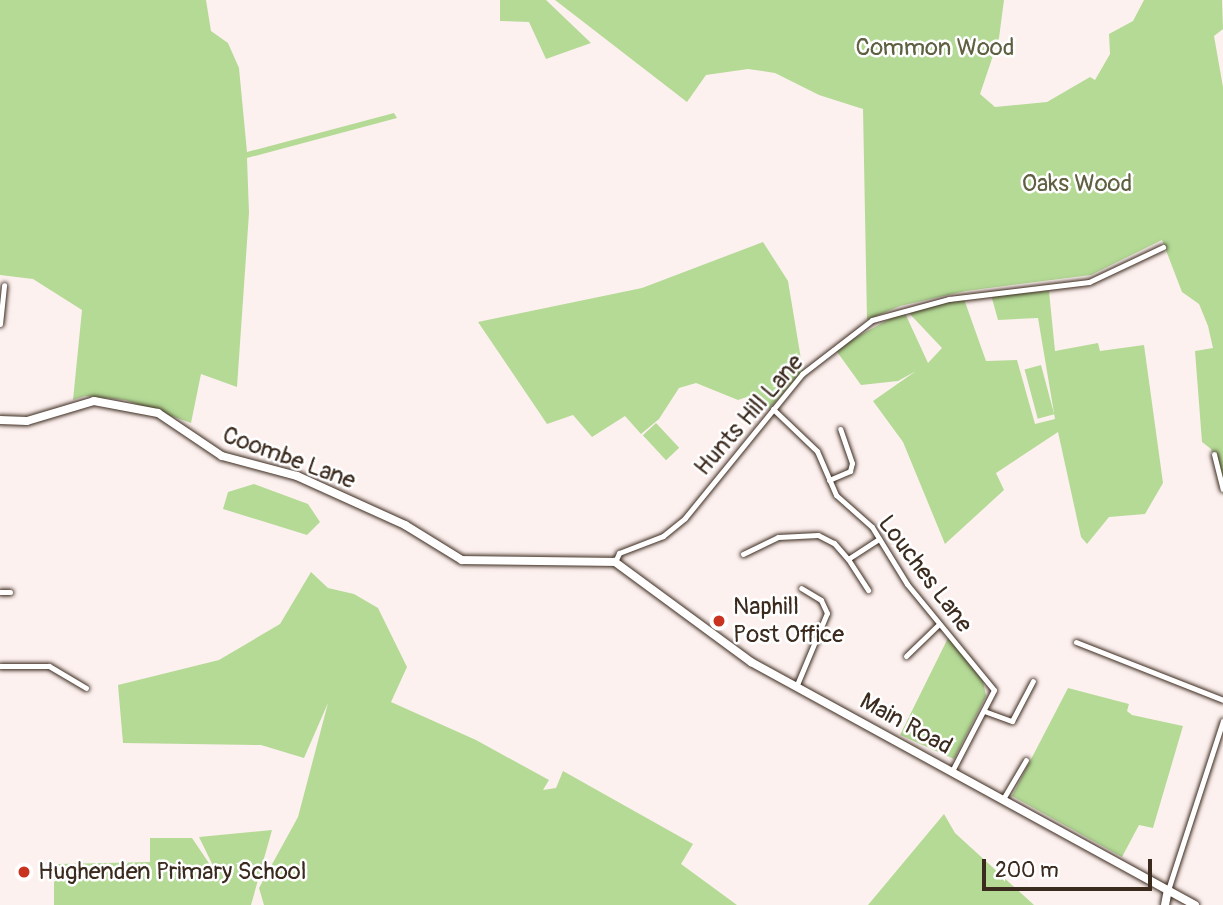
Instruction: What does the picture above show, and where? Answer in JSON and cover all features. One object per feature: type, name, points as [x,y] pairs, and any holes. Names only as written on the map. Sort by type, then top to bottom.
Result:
[{"type":"street","name":"Hunts Hill Lane","points":[[612,561],[619,553],[663,536],[685,518],[802,374],[872,320],[949,299],[1089,282],[1163,247]]},
{"type":"street","points":[[0,324],[4,285]]},
{"type":"street","name":"Coombe Lane","points":[[0,420],[27,421],[94,401],[158,412],[222,456],[297,476],[405,525],[462,561],[612,561]]},
{"type":"street","name":"Louches Lane","points":[[773,409],[817,451],[836,495],[879,539],[906,584],[994,690],[952,771]]},
{"type":"street","points":[[830,480],[850,471],[852,463],[840,429]]},
{"type":"street","points":[[1214,454],[1223,489]]},
{"type":"street","points":[[743,554],[778,537],[818,535],[834,543],[868,590]]},
{"type":"street","points":[[848,559],[879,539]]},
{"type":"street","name":"Main Road","points":[[612,561],[719,640],[796,687],[1195,905]]},
{"type":"street","points":[[796,687],[827,613],[825,605],[801,588]]},
{"type":"street","points":[[0,592],[10,592]]},
{"type":"street","points":[[906,656],[939,624]]},
{"type":"street","points":[[1076,642],[1223,700]]},
{"type":"street","points":[[0,666],[49,666],[86,688]]},
{"type":"street","points":[[984,711],[1012,721],[1032,681]]},
{"type":"street","points":[[1165,905],[1223,721]]},
{"type":"street","points":[[1003,799],[1026,760]]},
{"type":"green space","points":[[0,0],[206,0],[211,31],[228,43],[239,68],[247,152],[394,113],[397,118],[247,158],[249,213],[237,387],[201,374],[191,423],[125,400],[85,396],[73,400],[82,310],[33,279],[0,275]]},
{"type":"green space","points":[[500,0],[546,0],[591,43],[546,59],[529,22],[500,21]]},
{"type":"green space","points":[[555,0],[1004,0],[999,38],[980,94],[995,107],[1047,102],[1090,77],[1095,80],[1110,54],[1109,34],[1133,21],[1144,0],[1222,0],[1223,29],[1214,36],[1223,87],[1223,495],[1211,449],[1202,442],[1195,351],[1213,348],[1208,326],[1199,304],[1182,292],[1162,240],[1091,275],[966,291],[900,306],[867,320],[863,109],[819,95],[775,73],[748,69],[706,75],[687,102]]},
{"type":"green space","points":[[763,242],[788,281],[803,371],[769,409],[756,394],[738,400],[696,383],[679,388],[659,419],[641,434],[625,416],[592,437],[573,415],[547,424],[478,322],[642,288]]},
{"type":"green space","points":[[1049,291],[1055,351],[1098,343],[1100,351],[1144,345],[1163,483],[1145,514],[1109,517],[1087,544],[1081,537],[1058,432],[996,473],[1004,490],[945,544],[903,442],[873,401],[916,371],[898,381],[861,385],[835,349],[904,311],[928,363],[942,348],[907,311],[964,299],[986,361],[1017,360],[1035,424],[1055,419],[1038,318],[998,320],[991,295]]},
{"type":"green space","points":[[1041,365],[1054,414],[1038,419],[1025,369]]},
{"type":"green space","points":[[656,423],[679,448],[666,460],[643,435]]},
{"type":"green space","points":[[254,484],[308,504],[320,522],[307,535],[223,509],[228,492]]},
{"type":"green space","points":[[311,572],[328,588],[354,594],[378,608],[407,667],[391,702],[476,740],[549,780],[543,790],[556,788],[563,771],[693,844],[681,864],[737,905],[264,905],[259,888],[298,817],[328,703],[304,758],[261,745],[123,743],[118,685],[219,660],[280,624]]},
{"type":"green space","points":[[948,638],[983,681],[986,696],[954,759],[900,735]]},
{"type":"green space","points":[[1068,688],[1129,704],[1127,711],[1132,715],[1183,726],[1153,828],[1139,825],[1122,857],[1012,796]]},
{"type":"green space","points":[[944,814],[955,833],[1034,905],[868,905]]},
{"type":"green space","points":[[272,830],[251,905],[54,905],[54,868],[62,870],[58,864],[150,862],[150,838],[192,838],[219,878],[199,837]]},
{"type":"place","name":"Naphill Post Office","points":[[719,621]]},
{"type":"place","name":"Hughenden Primary School","points":[[24,872]]},
{"type":"park label","name":"Common Wood","points":[[935,48]]},
{"type":"park label","name":"Oaks Wood","points":[[1077,184]]}]
